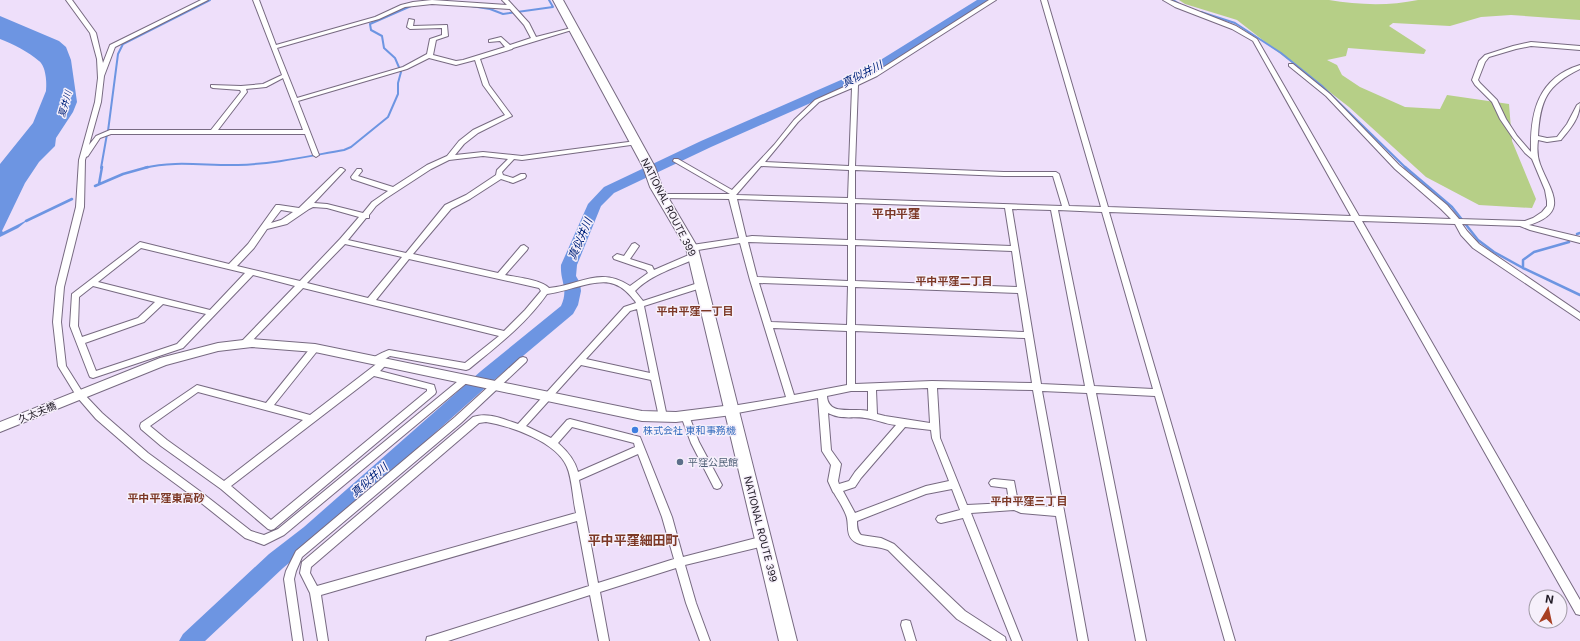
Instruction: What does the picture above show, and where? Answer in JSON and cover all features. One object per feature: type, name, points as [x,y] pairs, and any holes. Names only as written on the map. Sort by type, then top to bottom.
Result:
[{"type":"highway","name":"NATIONAL ROUTE 399","points":[[558,0],[649,167],[659,192],[693,252],[788,641]]},
{"type":"street","points":[[69,0],[93,33],[100,59],[102,78]]},
{"type":"street","points":[[205,0],[112,46],[102,78],[98,102],[82,160],[80,207],[60,287],[57,322],[62,366],[77,396],[145,456],[198,495],[248,535],[264,540],[281,532],[466,379]]},
{"type":"street","points":[[256,0],[316,155]]},
{"type":"street","points":[[505,0],[527,24],[534,39]]},
{"type":"street","points":[[732,196],[809,107],[817,101],[875,75],[993,0]]},
{"type":"street","points":[[1044,0],[1230,641]]},
{"type":"street","points":[[1166,0],[1182,9],[1226,23],[1255,40],[1580,610]]},
{"type":"street","points":[[274,47],[377,18],[407,5],[431,1],[510,6]]},
{"type":"street","points":[[411,20],[410,27],[412,28],[445,25],[445,36],[433,39],[430,56]]},
{"type":"street","points":[[295,100],[405,68],[423,58],[430,56],[459,63],[573,28]]},
{"type":"street","points":[[491,41],[501,39],[510,48]]},
{"type":"street","points":[[1535,158],[1527,152],[1515,137],[1503,119],[1495,101],[1477,84],[1475,80],[1482,61],[1488,56],[1515,47],[1531,44],[1580,48]]},
{"type":"street","points":[[450,158],[460,146],[485,126],[509,116],[486,85],[477,58]]},
{"type":"street","points":[[1291,65],[1328,95],[1394,164],[1463,223],[1464,233],[1476,246],[1580,317]]},
{"type":"street","points":[[659,192],[852,201],[1521,224],[1544,214],[1548,210],[1551,202],[1535,158],[1535,137],[1541,103],[1546,89],[1555,81],[1580,67]]},
{"type":"street","points":[[213,86],[243,88],[249,86],[264,86],[280,76],[285,76]]},
{"type":"street","points":[[851,388],[851,243],[855,84]]},
{"type":"street","points":[[213,132],[244,92],[243,88]]},
{"type":"street","points":[[1535,137],[1547,140],[1559,139],[1570,124],[1580,105]]},
{"type":"street","points":[[82,160],[98,137],[106,133],[308,132]]},
{"type":"street","points":[[245,343],[343,241],[366,216],[374,204],[429,167],[450,158],[483,154],[512,158],[532,157],[636,143]]},
{"type":"street","points":[[500,176],[499,172],[512,158]]},
{"type":"street","points":[[676,161],[732,196],[754,280],[791,399]]},
{"type":"street","points":[[759,164],[1004,174],[1056,174],[1066,208]]},
{"type":"street","points":[[303,209],[342,170]]},
{"type":"street","points":[[359,171],[354,177],[393,190]]},
{"type":"street","points":[[500,176],[517,182],[523,176]]},
{"type":"street","points":[[370,301],[409,256],[448,207],[468,197],[500,176]]},
{"type":"street","points":[[264,228],[284,222],[313,204],[366,216]]},
{"type":"street","points":[[1008,206],[1037,386],[1083,641]]},
{"type":"street","points":[[231,266],[251,246],[279,207],[303,209]]},
{"type":"street","points":[[1054,208],[1141,641]]},
{"type":"street","points":[[1521,224],[1530,228],[1580,240]]},
{"type":"street","points":[[631,290],[638,283],[652,274],[693,252],[744,240],[1015,249]]},
{"type":"street","points":[[343,241],[545,288],[545,291]]},
{"type":"street","points":[[251,272],[180,346],[93,375],[74,326],[74,296],[140,245],[231,266],[505,334]]},
{"type":"street","points":[[635,246],[621,259],[649,268],[652,274]]},
{"type":"street","points":[[499,277],[524,248]]},
{"type":"street","points":[[224,486],[373,372],[380,361],[389,352],[466,367],[505,334],[530,310],[545,291],[566,287],[591,279],[603,279],[619,283],[631,290],[639,300],[663,417]]},
{"type":"street","points":[[754,280],[1021,290]]},
{"type":"street","points":[[92,283],[212,313]]},
{"type":"street","points":[[520,427],[627,309],[701,285]]},
{"type":"street","points":[[80,341],[141,320],[162,300]]},
{"type":"street","points":[[768,325],[1029,335]]},
{"type":"street","name":"久太夫橋","points":[[0,427],[164,361],[218,347],[245,343],[315,348],[630,414],[663,417],[732,410]]},
{"type":"street","points":[[268,408],[315,348]]},
{"type":"street","points":[[298,641],[289,580],[291,571],[299,554],[458,420],[493,385],[523,360]]},
{"type":"street","points":[[579,361],[655,377]]},
{"type":"street","points":[[311,419],[197,388],[144,426],[164,443],[224,486],[271,526],[432,392],[431,387],[373,372]]},
{"type":"street","points":[[732,410],[791,399],[823,398],[851,388],[932,384],[1037,386],[1157,393]]},
{"type":"street","points":[[932,384],[936,438],[1017,641]]},
{"type":"street","points":[[872,387],[873,416]]},
{"type":"street","points":[[823,398],[830,410],[838,414],[859,413],[885,420],[935,427]]},
{"type":"street","points":[[823,398],[826,447],[836,464],[833,478],[836,489],[853,518],[853,532],[859,540],[881,543],[891,547],[961,615],[1001,641]]},
{"type":"street","points":[[684,416],[696,445],[716,485]]},
{"type":"street","points":[[323,641],[315,592],[305,573],[306,565],[476,420],[481,418],[520,427],[534,433],[567,457],[572,467],[604,641]]},
{"type":"street","points":[[551,444],[570,423],[637,440],[667,517],[691,603],[705,641]]},
{"type":"street","points":[[836,489],[852,484],[903,423]]},
{"type":"street","points":[[574,478],[641,449]]},
{"type":"street","points":[[941,519],[965,511],[1011,507],[1014,501],[1011,484],[994,483]]},
{"type":"street","points":[[853,518],[926,490],[954,484]]},
{"type":"street","points":[[1012,504],[1021,509],[1060,512]]},
{"type":"street","points":[[315,592],[580,516]]},
{"type":"street","points":[[431,641],[680,562],[764,541]]},
{"type":"street","points":[[906,626],[911,641]]},
{"type":"green space","points":[[1179,0],[1329,0],[1374,4],[1418,0],[1580,0],[1580,20],[1511,15],[1481,17],[1450,26],[1393,23],[1389,26],[1426,50],[1424,54],[1348,48],[1346,56],[1327,60],[1337,65],[1342,75],[1360,87],[1405,107],[1440,109],[1447,95],[1509,104],[1512,141],[1536,199],[1532,208],[1479,205],[1426,177],[1349,107],[1237,20],[1185,4]]},
{"type":"water","name":"夏井川","points":[[0,16],[59,41],[66,47],[71,60],[77,102],[73,112],[56,138],[55,146],[39,162],[25,183],[2,231],[3,232],[29,219],[18,228],[0,237],[0,164],[33,123],[46,91],[46,75],[41,63],[31,54],[0,39]]},
{"type":"waterway","points":[[108,131],[118,54],[123,44],[210,0]]},
{"type":"waterway","points":[[471,6],[490,9],[503,14],[553,7],[549,0]]},
{"type":"waterway","name":"真似井川","points":[[190,641],[276,561],[311,533],[354,493],[487,376],[567,310],[570,305],[573,291],[572,283],[568,276],[569,265],[595,204],[609,190],[706,144],[870,72],[985,0]]},
{"type":"waterway","points":[[1173,0],[1181,5]]},
{"type":"waterway","points":[[145,168],[167,164],[238,165],[265,163],[344,150],[351,147],[388,117],[398,94],[398,83],[401,72],[395,58],[384,48],[382,36],[371,30],[370,24],[411,6]]},
{"type":"waterway","points":[[1201,12],[1235,23],[1281,53],[1322,86],[1406,168]]},
{"type":"waterway","points":[[101,168],[107,134]]},
{"type":"waterway","points":[[99,184],[102,167]]},
{"type":"waterway","points":[[1405,167],[1452,207],[1478,240],[1494,252],[1523,268]]},
{"type":"waterway","points":[[95,186],[123,174],[145,168]]},
{"type":"waterway","points":[[26,221],[72,199]]},
{"type":"waterway","points":[[1523,268],[1523,260],[1534,252],[1569,242]]},
{"type":"waterway","points":[[1523,268],[1580,295]]},
{"type":"place","name":"株式会社 東和事務機","points":[[635,430]]},
{"type":"place","name":"平窪公民館","points":[[680,462]]},
{"type":"district","name":"平中平窪","points":[[896,214]]},
{"type":"district","name":"平中平窪二丁目","points":[[954,281]]},
{"type":"district","name":"平中平窪一丁目","points":[[695,311]]},
{"type":"district","name":"平中平窪東高砂","points":[[166,498]]},
{"type":"district","name":"平中平窪三丁目","points":[[1029,501]]},
{"type":"district","name":"平中平窪細田町","points":[[633,540]]}]
